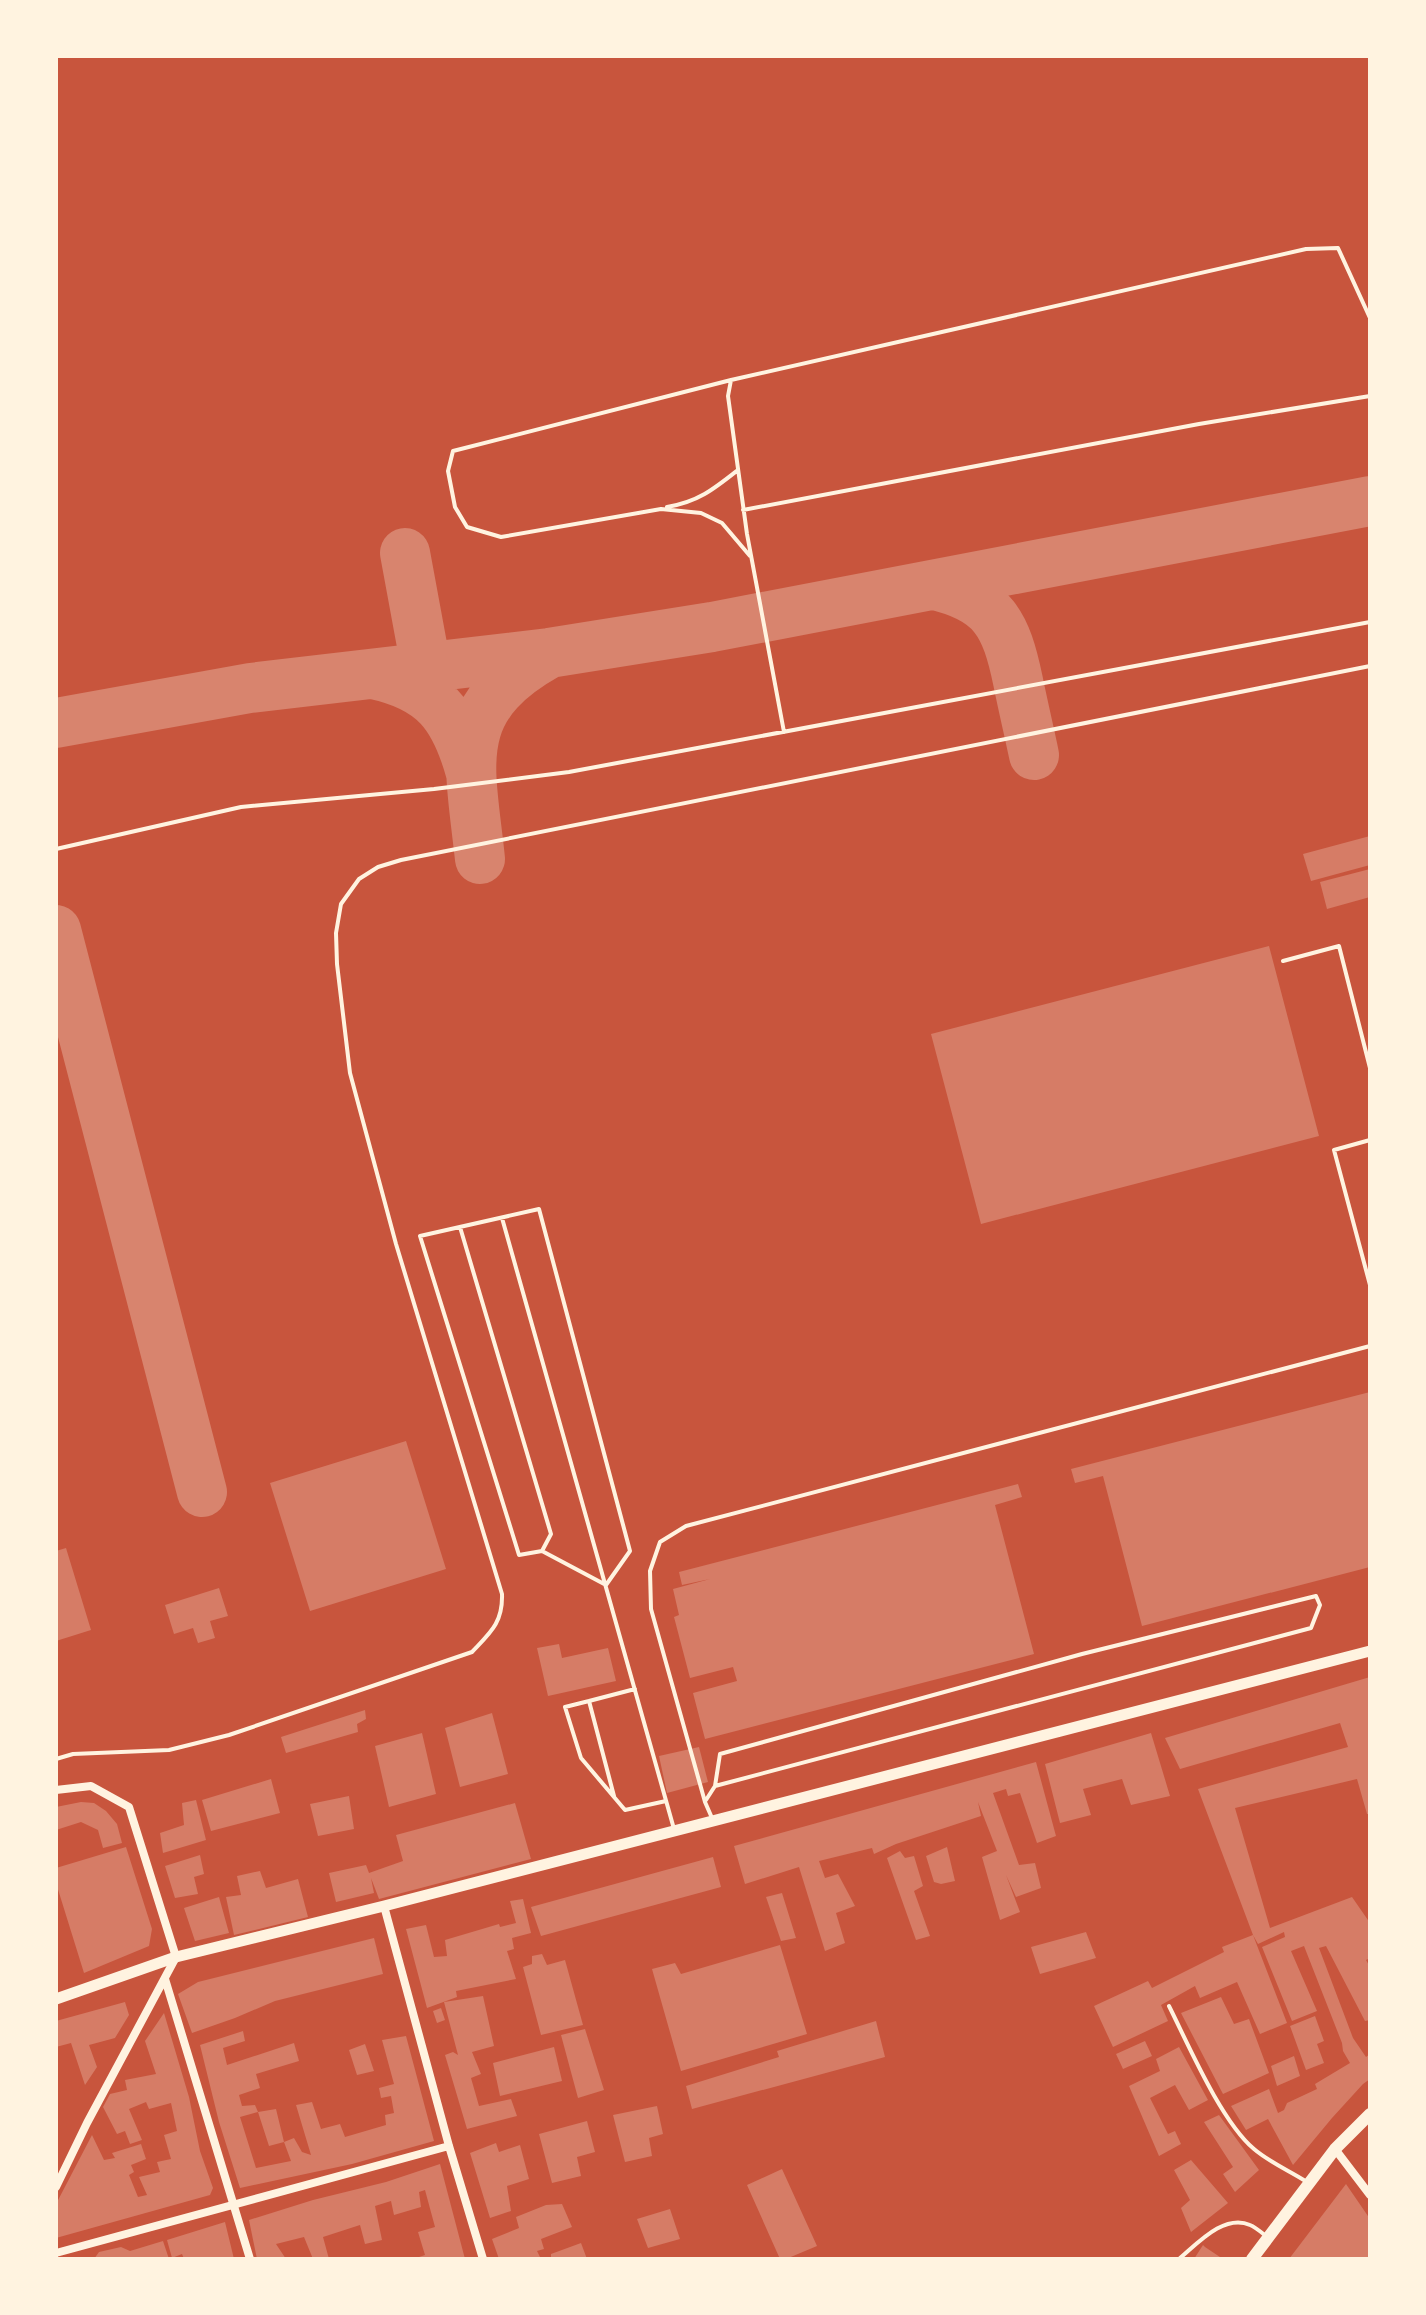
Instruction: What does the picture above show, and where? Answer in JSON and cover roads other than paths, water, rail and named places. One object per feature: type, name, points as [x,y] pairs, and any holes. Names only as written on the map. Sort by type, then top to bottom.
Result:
[{"type":"main road","points":[[1252,2259],[1335,2149],[1370,2114]]},
{"type":"street","points":[[56,1999],[176,1957],[675,1832],[1370,1651]]},
{"type":"street","points":[[56,1790],[91,1786],[129,1807],[176,1957],[56,2187]]},
{"type":"street","points":[[384,1906],[483,2259]]},
{"type":"street","points":[[165,1979],[250,2259]]},
{"type":"street","points":[[56,2253],[449,2146]]},
{"type":"street","points":[[1335,2149],[1370,2195]]},
{"type":"lane","points":[[738,470],[711,492],[689,503],[501,537],[467,527],[455,507],[448,471],[453,451],[731,380],[1306,249],[1338,248],[1370,318]]},
{"type":"lane","points":[[731,380],[728,396],[743,510],[784,732]]},
{"type":"lane","points":[[743,510],[1199,424],[1370,396]]},
{"type":"lane","points":[[661,509],[701,513],[722,523],[751,558]]},
{"type":"lane","points":[[56,849],[241,807],[525,778],[1370,622]]},
{"type":"lane","points":[[56,1759],[73,1754],[169,1750],[229,1735],[472,1652],[493,1630],[502,1611],[502,1594],[396,1244],[350,1073],[336,933],[341,904],[359,879],[378,867],[401,860],[1370,666]]},
{"type":"lane","points":[[1283,961],[1339,946],[1370,1068]]},
{"type":"lane","points":[[1370,1140],[1334,1150],[1370,1285]]},
{"type":"lane","points":[[539,1209],[630,1551],[606,1585],[542,1551],[519,1555],[420,1236],[539,1209]]},
{"type":"lane","points":[[501,1217],[675,1832]]},
{"type":"lane","points":[[460,1227],[551,1534],[542,1551]]},
{"type":"lane","points":[[713,1821],[651,1609],[650,1571],[660,1542],[686,1526],[1370,1346]]},
{"type":"lane","points":[[705,1802],[715,1786],[720,1754],[1082,1654],[1301,1599],[1316,1596],[1320,1605],[1311,1628],[715,1786]]},
{"type":"lane","points":[[635,1689],[565,1707],[581,1758],[625,1810],[667,1801]]},
{"type":"lane","points":[[589,1701],[615,1799]]},
{"type":"lane","points":[[1169,2006],[1202,2073],[1231,2121],[1253,2149],[1309,2183]]},
{"type":"lane","points":[[1179,2259],[1218,2227],[1248,2223],[1268,2237]]}]
